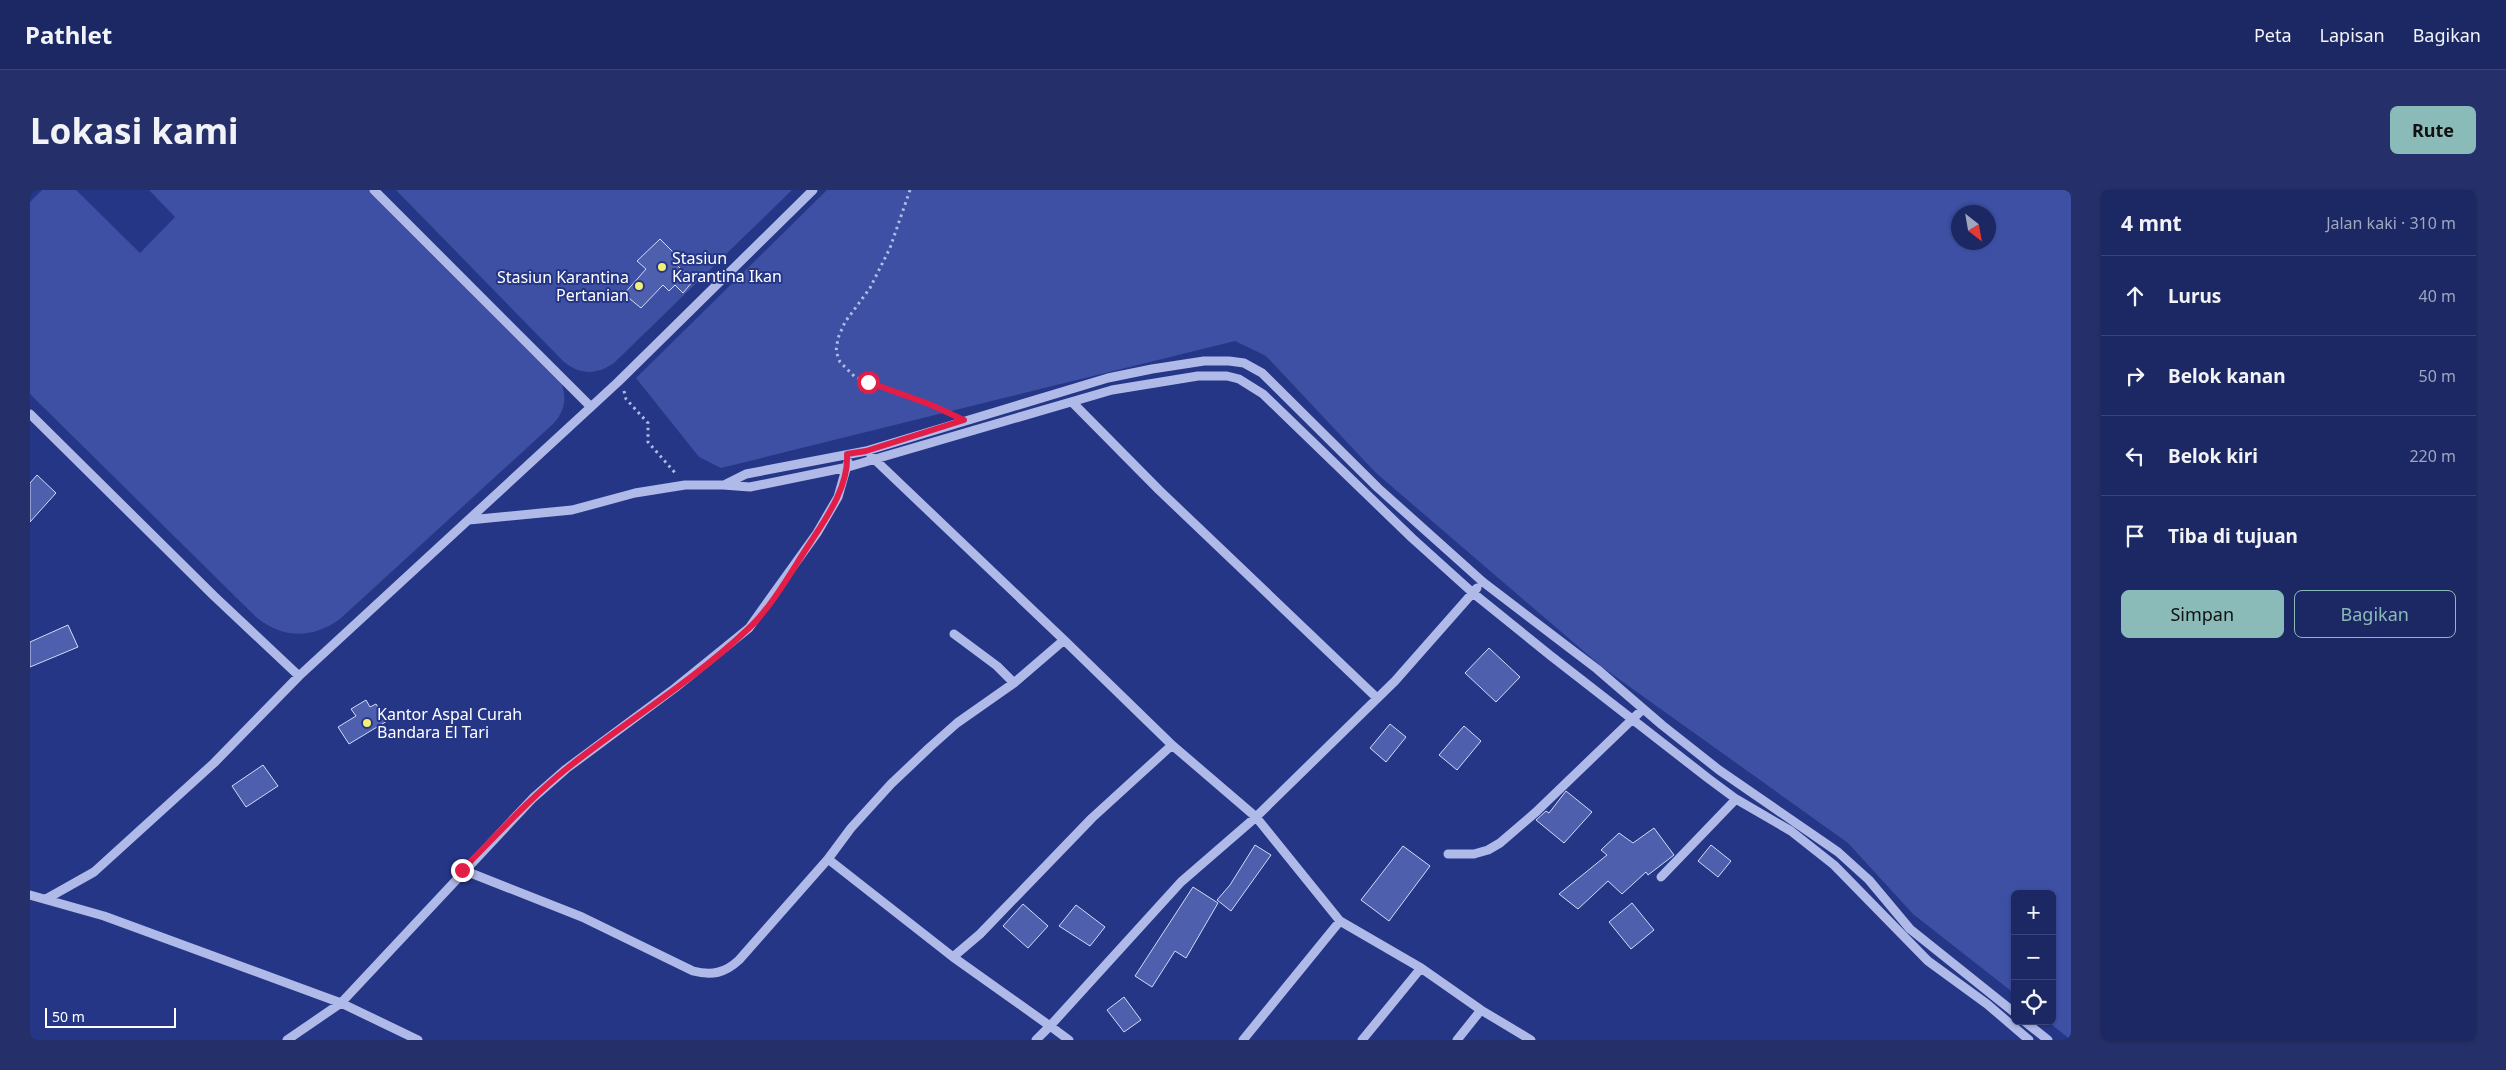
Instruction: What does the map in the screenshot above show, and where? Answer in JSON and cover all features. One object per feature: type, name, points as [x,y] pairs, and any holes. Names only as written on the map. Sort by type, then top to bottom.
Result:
[{"type":"street","points":[[374,190],[591,407]]},
{"type":"street","points":[[46,899],[94,872],[214,763],[299,676],[622,379],[813,190]]},
{"type":"street","points":[[723,485],[746,474],[866,451],[1108,378],[1204,361],[1244,363],[1262,373],[1378,488],[1483,582],[1597,669],[1719,770],[1838,852],[1869,880],[1910,929],[2011,1011]]},
{"type":"street","points":[[469,520],[572,510],[635,493],[685,486],[723,485],[750,488],[848,467],[1112,390],[1198,376],[1227,376],[1250,384],[1263,394],[1412,538],[1474,593],[1633,720],[1736,799],[1791,831],[1834,864],[1928,961],[1987,1004],[2029,1040]]},
{"type":"street","points":[[1072,402],[1159,490],[1377,698]]},
{"type":"street","points":[[30,414],[214,596],[299,676]]},
{"type":"street","points":[[866,451],[1172,745],[1256,817],[1340,921],[1421,968],[1481,1010],[1531,1040]]},
{"type":"street","points":[[287,1040],[341,1003],[462,870],[533,798],[566,769],[675,688],[749,628],[817,533],[838,497],[848,467],[847,454]]},
{"type":"street","points":[[1036,1040],[1181,882],[1256,817],[1377,698],[1441,632],[1483,582]]},
{"type":"street","points":[[954,634],[997,666],[1014,683]]},
{"type":"street","points":[[462,870],[582,917],[694,971],[706,975],[723,972],[739,960],[828,859],[851,828],[891,784],[957,723],[1014,683],[1064,640]]},
{"type":"street","points":[[1448,854],[1474,854],[1488,850],[1500,843],[1536,812],[1643,709]]},
{"type":"street","points":[[953,957],[980,934],[1092,818],[1172,745]]},
{"type":"street","points":[[1661,877],[1736,799]]},
{"type":"street","points":[[828,859],[953,957],[1070,1040]]},
{"type":"street","points":[[30,895],[104,916],[341,1003],[418,1040]]},
{"type":"street","points":[[1243,1040],[1340,921]]},
{"type":"street","points":[[1362,1040],[1421,968]]},
{"type":"street","points":[[1457,1040],[1481,1010]]},
{"type":"street","points":[[2029,1025],[2048,1040]]},
{"type":"path","points":[[910,190],[890,248],[870,288],[846,322],[838,338],[836,351],[840,362],[855,377],[893,390],[964,420]]},
{"type":"path","points":[[622,379],[626,399],[648,423],[648,442],[667,461],[685,486]]},
{"type":"shaded area","points":[[42,190],[76,190],[140,253],[175,217],[149,190],[371,190],[561,382],[564,393],[563,409],[554,423],[340,619],[329,626],[308,633],[287,633],[277,629],[256,617],[30,394],[30,202]]},
{"type":"shaded area","points":[[396,190],[792,190],[614,363],[601,370],[589,372],[576,369],[564,362]]},
{"type":"shaded area","points":[[827,190],[2071,190],[2071,1040],[2052,1025],[2056,1025],[2056,890],[2011,890],[2011,991],[1913,914],[1848,843],[1602,667],[1376,473],[1266,356],[1235,341],[721,468],[699,457],[636,378]]},
{"type":"building","name":"Stasiun Karantina Ikan","points":[[660,239],[681,260],[677,265],[693,281],[683,293],[675,285],[669,291],[663,285],[641,308],[624,294],[646,269],[637,261]]},
{"type":"building","points":[[37,475],[56,493],[30,522],[30,483]]},
{"type":"building","points":[[68,625],[78,647],[30,667],[30,642]]},
{"type":"building","points":[[1489,648],[1520,677],[1496,702],[1465,673]]},
{"type":"building","name":"Kantor Aspal Curah Bandara El Tari","points":[[366,700],[370,707],[376,704],[387,721],[349,744],[338,727],[356,716],[351,709]]},
{"type":"building","points":[[1390,724],[1406,737],[1386,762],[1370,748]]},
{"type":"building","points":[[1464,726],[1481,741],[1457,770],[1439,755]]},
{"type":"building","points":[[263,765],[278,786],[246,807],[232,786]]},
{"type":"building","points":[[1566,791],[1592,812],[1564,843],[1536,820],[1546,811],[1549,813]]},
{"type":"building","points":[[1654,828],[1674,855],[1648,875],[1646,872],[1622,894],[1608,881],[1578,909],[1559,894],[1607,855],[1601,850],[1619,833],[1633,843]]},
{"type":"building","points":[[1255,845],[1271,855],[1231,911],[1217,900],[1230,885]]},
{"type":"building","points":[[1711,845],[1731,861],[1718,877],[1698,861]]},
{"type":"building","points":[[1403,846],[1430,866],[1389,921],[1361,900]]},
{"type":"building","points":[[1193,887],[1218,903],[1186,958],[1175,951],[1152,987],[1135,976]]},
{"type":"building","points":[[1632,903],[1654,930],[1631,949],[1609,922]]},
{"type":"building","points":[[1023,904],[1048,926],[1028,948],[1003,926]]},
{"type":"building","points":[[1076,905],[1105,927],[1090,946],[1059,926]]},
{"type":"building","points":[[1124,997],[1141,1020],[1124,1032],[1107,1010]]},
{"type":"place","name":"Stasiun Karantina Ikan","points":[[662,267]]},
{"type":"place","name":"Stasiun Karantina Pertanian","points":[[639,286]]},
{"type":"place","name":"Kantor Aspal Curah Bandara El Tari","points":[[367,723]]},
{"type":"route","points":[[462,870],[533,798],[566,769],[675,688],[749,628],[817,533],[838,497],[848,467],[847,454],[866,451],[964,420],[929,404],[868,382]]}]
